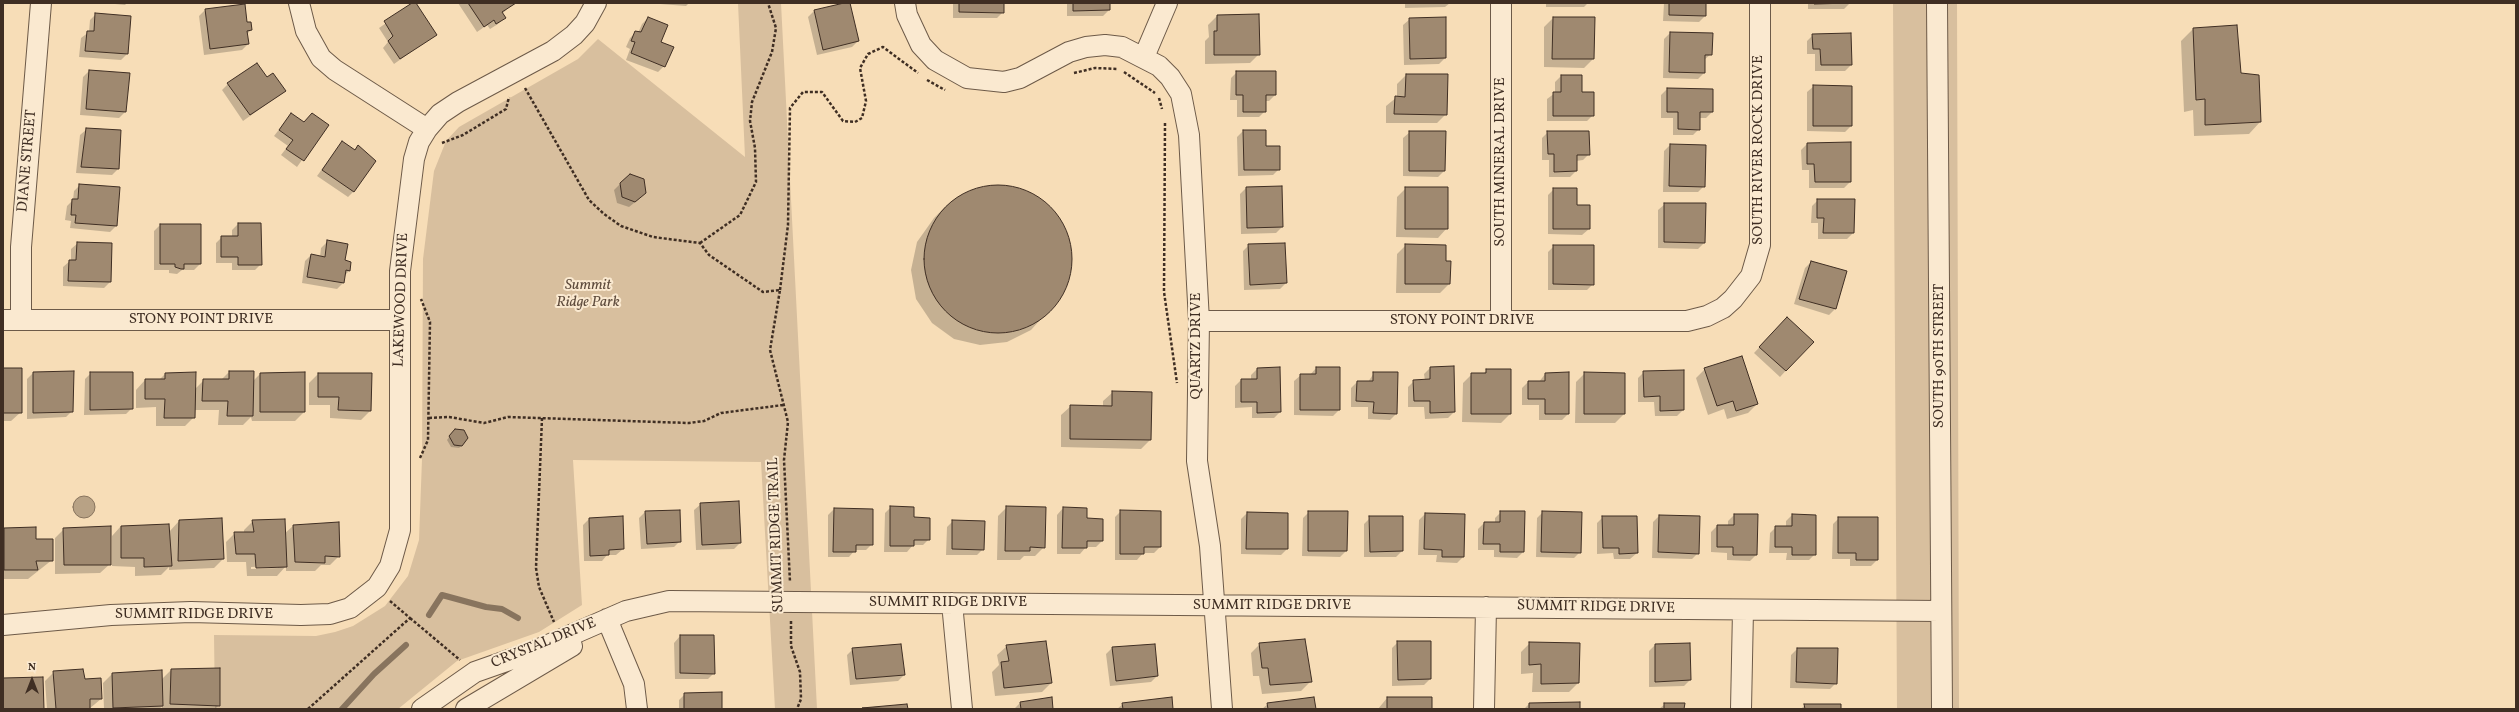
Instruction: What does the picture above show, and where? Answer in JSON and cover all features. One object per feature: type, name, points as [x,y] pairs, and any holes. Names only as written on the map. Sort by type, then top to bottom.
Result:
[{"type":"street","name":"DIANE STREET","points":[[12,320],[21,247],[41,3]]},
{"type":"street","points":[[299,3],[306,31],[321,58],[335,70],[427,129]]},
{"type":"street","name":"LAKEWOOD DRIVE","points":[[382,593],[400,530],[401,250],[414,159],[419,142],[427,129],[440,114],[458,102],[553,50],[574,35],[585,23],[596,3]]},
{"type":"street","name":"QUARTZ DRIVE","points":[[905,3],[907,15],[922,45],[935,60],[951,71],[967,78],[1004,82],[1020,78],[1069,52],[1086,47],[1122,47],[1159,66],[1170,77],[1181,94],[1186,113],[1189,135],[1199,321],[1198,461],[1210,546],[1213,605],[1222,709]]},
{"type":"street","points":[[1144,57],[1167,3]]},
{"type":"street","name":"SOUTH MINERAL DRIVE","points":[[1501,3],[1502,321]]},
{"type":"street","name":"SOUTH RIVER ROCK DRIVE","points":[[1723,308],[1733,299],[1751,276],[1760,245],[1760,3]]},
{"type":"street","name":"SOUTH 90TH STREET","points":[[1937,3],[1942,709]]},
{"type":"street","name":"STONY POINT DRIVE","points":[[1199,321],[1687,321],[1706,316],[1723,308]]},
{"type":"street","name":"STONY POINT DRIVE","points":[[12,320],[400,320]]},
{"type":"street","name":"SUMMIT RIDGE DRIVE","points":[[3,625],[111,616],[191,612],[301,616],[330,614],[350,608],[382,593]]},
{"type":"street","name":"SUMMIT RIDGE DRIVE","points":[[607,619],[648,604],[669,601],[1941,611]]},
{"type":"street","points":[[952,603],[962,709]]},
{"type":"street","points":[[1484,709],[1486,607]]},
{"type":"street","points":[[1741,709],[1743,610]]},
{"type":"street","points":[[607,619],[634,684],[637,709]]},
{"type":"street","name":"CRYSTAL DRIVE","points":[[422,709],[475,672],[532,652],[607,619]]},
{"type":"street","name":"CRYSTAL DRIVE","points":[[466,709],[569,647],[607,619]]},
{"type":"path","points":[[524,85],[589,200],[604,214],[621,226],[652,237],[700,243],[740,215],[756,182],[755,148],[750,122],[752,102],[772,52],[776,28],[768,3]]},
{"type":"path","name":"SUMMIT RIDGE TRAIL","points":[[798,709],[800,699],[800,672],[791,646],[792,602],[784,460],[788,422],[770,350],[780,290],[788,225],[790,108],[803,92],[822,92],[843,120],[855,122],[862,118],[866,100],[860,68],[868,54],[883,47],[935,86],[948,91]]},
{"type":"path","points":[[1071,74],[1095,68],[1118,69],[1157,94],[1163,112]]},
{"type":"path","points":[[438,149],[440,144],[463,135],[506,109],[510,93]]},
{"type":"path","points":[[1164,120],[1166,135],[1163,223],[1164,292],[1179,397],[1198,398]]},
{"type":"path","points":[[700,243],[709,255],[764,292],[780,290]]},
{"type":"path","points":[[418,464],[428,440],[429,418],[430,322],[420,297]]},
{"type":"path","points":[[429,418],[449,417],[484,423],[508,416],[689,423],[704,421],[721,413],[784,405]]},
{"type":"path","points":[[542,418],[536,568],[539,587],[557,628]]},
{"type":"path","points":[[382,593],[475,672]]},
{"type":"path","points":[[308,709],[410,618]]},
{"type":"green space","name":"Summit Ridge Park","points":[[738,3],[781,3],[817,709],[775,709],[761,462],[573,460],[582,605],[539,632],[457,661],[398,709],[215,709],[214,635],[316,636],[335,632],[353,626],[385,606],[408,576],[419,540],[422,459],[423,259],[434,171],[446,141],[459,127],[578,59],[598,39],[745,157]]},
{"type":"green space","points":[[1893,3],[1957,3],[1959,709],[1897,709]]},
{"type":"shaded area","points":[[84,496],[92,499],[95,507],[92,515],[84,518],[76,515],[73,507],[76,499]]},
{"type":"building","points":[[412,3],[416,3],[437,35],[400,59],[388,41],[393,36],[384,21]]},
{"type":"building","points":[[468,3],[516,3],[502,12],[506,18],[496,24],[494,20],[484,27]]},
{"type":"building","points":[[850,3],[859,41],[823,50],[814,10]]},
{"type":"building","points":[[959,3],[1004,3],[1004,13],[959,12]]},
{"type":"building","points":[[1073,3],[1110,3],[1110,10],[1073,11]]},
{"type":"building","points":[[1669,3],[1706,3],[1706,16],[1669,15]]},
{"type":"building","points":[[1814,3],[1851,3],[1814,4]]},
{"type":"building","points":[[245,4],[247,22],[251,22],[252,30],[247,31],[249,44],[210,49],[205,9]]},
{"type":"building","points":[[95,13],[131,16],[128,54],[85,51],[87,31],[94,31]]},
{"type":"building","points":[[1259,14],[1260,55],[1214,55],[1214,31],[1217,31],[1217,15]]},
{"type":"building","points":[[648,17],[668,25],[661,42],[674,47],[665,67],[631,53],[635,42],[631,41],[635,31],[641,32]]},
{"type":"building","points":[[1446,17],[1446,58],[1410,59],[1409,18]]},
{"type":"building","points":[[1553,17],[1595,17],[1594,59],[1552,59]]},
{"type":"building","points":[[2237,25],[2241,73],[2259,75],[2261,122],[2205,125],[2205,99],[2196,100],[2193,28]]},
{"type":"building","points":[[1670,32],[1713,33],[1712,55],[1705,55],[1705,73],[1669,72]]},
{"type":"building","points":[[1851,33],[1852,65],[1821,65],[1820,49],[1813,49],[1812,34]]},
{"type":"building","points":[[257,63],[267,77],[273,73],[286,91],[250,115],[227,83]]},
{"type":"building","points":[[89,70],[130,73],[126,112],[86,109]]},
{"type":"building","points":[[1236,71],[1276,71],[1276,95],[1266,95],[1266,112],[1243,112],[1243,95],[1236,95]]},
{"type":"building","points":[[1406,74],[1448,74],[1447,115],[1394,114],[1395,96],[1405,97]]},
{"type":"building","points":[[1561,75],[1582,75],[1582,92],[1594,92],[1594,116],[1553,116],[1553,92],[1561,92]]},
{"type":"building","points":[[1813,85],[1852,86],[1852,126],[1813,126]]},
{"type":"building","points":[[1667,88],[1713,89],[1713,112],[1700,112],[1700,130],[1678,129],[1678,112],[1667,112]]},
{"type":"building","points":[[291,113],[304,122],[312,113],[329,125],[304,161],[286,149],[293,140],[279,130]]},
{"type":"building","points":[[86,128],[121,130],[119,169],[81,167]]},
{"type":"building","points":[[1243,130],[1266,130],[1266,146],[1280,146],[1280,170],[1244,170]]},
{"type":"building","points":[[1409,131],[1446,131],[1445,171],[1409,171]]},
{"type":"building","points":[[1547,131],[1589,131],[1590,155],[1577,155],[1577,171],[1554,172],[1554,154],[1548,154]]},
{"type":"building","points":[[342,141],[355,150],[358,145],[376,161],[354,192],[322,170]]},
{"type":"building","points":[[1851,142],[1851,182],[1815,182],[1814,164],[1807,164],[1807,143]]},
{"type":"building","points":[[1670,144],[1706,145],[1705,187],[1669,186]]},
{"type":"building","points":[[630,174],[644,179],[646,193],[635,202],[622,197],[620,183]]},
{"type":"building","points":[[79,184],[120,187],[117,226],[75,223],[76,215],[71,215],[72,199],[78,199]]},
{"type":"building","points":[[991,185],[1005,185],[1026,190],[1051,206],[1067,231],[1071,245],[1071,273],[1067,287],[1051,312],[1026,328],[1005,333],[991,333],[970,328],[945,312],[929,287],[924,266],[924,252],[929,231],[945,206],[970,190]]},
{"type":"building","points":[[1282,186],[1283,227],[1247,228],[1246,187]]},
{"type":"building","points":[[1405,187],[1448,187],[1448,229],[1405,229]]},
{"type":"building","points":[[1553,188],[1577,188],[1577,205],[1590,205],[1590,229],[1553,229]]},
{"type":"building","points":[[1817,199],[1855,199],[1854,233],[1823,233],[1824,218],[1817,218]]},
{"type":"building","points":[[1664,203],[1706,203],[1705,243],[1664,242]]},
{"type":"building","points":[[238,223],[261,223],[262,265],[238,265],[238,257],[221,257],[221,236],[238,236]]},
{"type":"building","points":[[160,224],[201,224],[201,264],[184,264],[184,269],[181,269],[175,267],[175,264],[160,264]]},
{"type":"building","points":[[327,240],[348,244],[345,260],[351,262],[350,271],[346,270],[344,283],[307,277],[311,254],[325,257]]},
{"type":"building","points":[[77,242],[112,243],[111,282],[68,281],[69,260],[76,260]]},
{"type":"building","points":[[1285,243],[1287,283],[1250,285],[1248,244]]},
{"type":"building","points":[[1405,244],[1446,245],[1446,261],[1451,261],[1450,284],[1405,284]]},
{"type":"building","points":[[1553,245],[1594,245],[1594,285],[1553,284]]},
{"type":"building","points":[[1811,261],[1847,271],[1836,309],[1799,299]]},
{"type":"building","points":[[1787,317],[1814,342],[1786,371],[1759,347]]},
{"type":"building","points":[[1742,356],[1758,404],[1736,411],[1733,401],[1717,406],[1704,368]]},
{"type":"building","points":[[1454,366],[1455,412],[1430,413],[1430,401],[1414,401],[1413,380],[1430,379],[1430,367]]},
{"type":"building","points":[[1280,367],[1281,412],[1257,413],[1257,402],[1241,402],[1241,379],[1257,379],[1257,368]]},
{"type":"building","points":[[1316,367],[1340,367],[1340,410],[1300,410],[1300,374],[1316,374]]},
{"type":"building","points":[[3,368],[22,368],[22,413],[3,413]]},
{"type":"building","points":[[1486,369],[1511,369],[1511,414],[1471,414],[1471,373],[1486,373]]},
{"type":"building","points":[[1684,370],[1684,410],[1660,411],[1660,396],[1644,397],[1643,371]]},
{"type":"building","points":[[74,371],[73,412],[33,413],[33,372]]},
{"type":"building","points":[[229,371],[254,371],[253,416],[227,416],[228,401],[202,401],[203,379],[229,379]]},
{"type":"building","points":[[90,372],[133,372],[133,409],[90,410]]},
{"type":"building","points":[[196,372],[195,418],[164,418],[165,399],[145,399],[145,379],[165,379],[165,373]]},
{"type":"building","points":[[305,372],[305,412],[260,412],[260,373]]},
{"type":"building","points":[[1373,372],[1398,372],[1397,414],[1373,413],[1374,402],[1356,401],[1357,381],[1373,381]]},
{"type":"building","points":[[1569,372],[1569,414],[1545,414],[1545,399],[1528,399],[1528,381],[1545,381],[1545,373]]},
{"type":"building","points":[[1584,372],[1625,373],[1625,414],[1584,414]]},
{"type":"building","points":[[318,373],[372,373],[371,411],[338,410],[339,397],[318,397]]},
{"type":"building","points":[[1112,391],[1152,392],[1151,440],[1070,439],[1070,405],[1112,406]]},
{"type":"building","points":[[455,429],[464,430],[468,438],[462,446],[454,445],[449,436]]},
{"type":"building","points":[[739,501],[741,543],[702,545],[700,503]]},
{"type":"building","points":[[890,506],[914,507],[914,517],[930,518],[930,540],[914,540],[914,546],[890,546]]},
{"type":"building","points":[[1006,506],[1046,507],[1045,548],[1030,547],[1030,551],[1005,551]]},
{"type":"building","points":[[1063,507],[1087,508],[1087,518],[1103,519],[1103,541],[1087,541],[1087,548],[1062,548]]},
{"type":"building","points":[[834,508],[873,509],[873,545],[856,545],[856,552],[833,552]]},
{"type":"building","points":[[680,510],[681,542],[647,544],[645,511]]},
{"type":"building","points":[[1120,510],[1161,511],[1161,547],[1144,547],[1144,554],[1120,554]]},
{"type":"building","points":[[1308,511],[1348,511],[1347,551],[1308,551]]},
{"type":"building","points":[[1500,511],[1525,511],[1524,552],[1500,552],[1500,544],[1483,544],[1484,522],[1500,522]]},
{"type":"building","points":[[1542,511],[1582,512],[1581,553],[1541,552]]},
{"type":"building","points":[[1247,512],[1288,513],[1288,549],[1246,549]]},
{"type":"building","points":[[1425,513],[1465,514],[1464,557],[1442,557],[1442,550],[1424,549]]},
{"type":"building","points":[[1734,514],[1758,514],[1757,555],[1733,555],[1733,547],[1717,547],[1717,525],[1734,525]]},
{"type":"building","points":[[1792,514],[1816,515],[1816,555],[1792,555],[1792,547],[1775,547],[1775,526],[1792,526]]},
{"type":"building","points":[[1659,515],[1700,516],[1699,554],[1658,552]]},
{"type":"building","points":[[623,516],[624,549],[609,550],[609,555],[590,556],[589,518]]},
{"type":"building","points":[[1369,516],[1403,516],[1403,551],[1370,552]]},
{"type":"building","points":[[1602,516],[1637,516],[1638,553],[1619,554],[1619,548],[1603,548]]},
{"type":"building","points":[[1838,517],[1878,517],[1878,560],[1856,560],[1856,553],[1838,553]]},
{"type":"building","points":[[222,518],[224,559],[178,561],[179,520]]},
{"type":"building","points":[[285,519],[287,567],[256,568],[255,554],[236,554],[234,532],[254,532],[252,520]]},
{"type":"building","points":[[952,520],[985,521],[984,550],[952,549]]},
{"type":"building","points":[[339,522],[340,557],[325,556],[325,563],[295,562],[293,525]]},
{"type":"building","points":[[169,524],[172,566],[144,567],[144,558],[121,558],[121,526]]},
{"type":"building","points":[[111,526],[111,565],[64,565],[63,528]]},
{"type":"building","points":[[36,527],[36,539],[53,539],[53,561],[36,561],[38,570],[4,570],[4,528]]},
{"type":"building","points":[[680,635],[714,635],[715,674],[680,673]]},
{"type":"building","points":[[1305,639],[1312,682],[1270,685],[1268,668],[1262,668],[1259,643]]},
{"type":"building","points":[[1046,641],[1052,683],[1004,688],[1001,662],[1009,661],[1006,645]]},
{"type":"building","points":[[1397,641],[1431,641],[1431,679],[1398,680]]},
{"type":"building","points":[[1529,642],[1580,643],[1579,683],[1541,684],[1541,664],[1529,665]]},
{"type":"building","points":[[1690,643],[1691,680],[1655,682],[1655,644]]},
{"type":"building","points":[[901,644],[905,675],[856,679],[852,648]]},
{"type":"building","points":[[1155,644],[1158,676],[1116,681],[1112,647]]},
{"type":"building","points":[[1797,648],[1838,648],[1837,684],[1796,682]]},
{"type":"building","points":[[220,668],[220,706],[170,704],[171,669]]},
{"type":"building","points":[[83,669],[85,679],[101,678],[102,699],[90,699],[90,709],[56,709],[53,671]]},
{"type":"building","points":[[162,670],[163,706],[113,708],[112,673]]},
{"type":"building","points":[[43,677],[44,709],[3,709],[3,678]]},
{"type":"building","points":[[722,692],[722,709],[684,709],[684,693]]},
{"type":"building","points":[[1052,697],[1053,709],[1021,709],[1020,702]]},
{"type":"building","points":[[1172,697],[1173,709],[1123,709],[1122,703]]},
{"type":"building","points":[[1314,697],[1316,709],[1268,709],[1267,703]]},
{"type":"building","points":[[1387,697],[1432,697],[1432,709],[1387,709]]},
{"type":"building","points":[[1580,702],[1580,709],[1529,709],[1529,703]]},
{"type":"building","points":[[1664,703],[1685,703],[1684,709],[1664,709]]},
{"type":"building","points":[[907,704],[908,709],[862,708]]},
{"type":"building","points":[[1804,704],[1841,704],[1841,709],[1805,709]]},
{"type":"waterway","points":[[429,615],[442,595],[486,607],[502,609],[518,618]]},
{"type":"waterway","points":[[342,709],[374,674],[406,645]]}]
